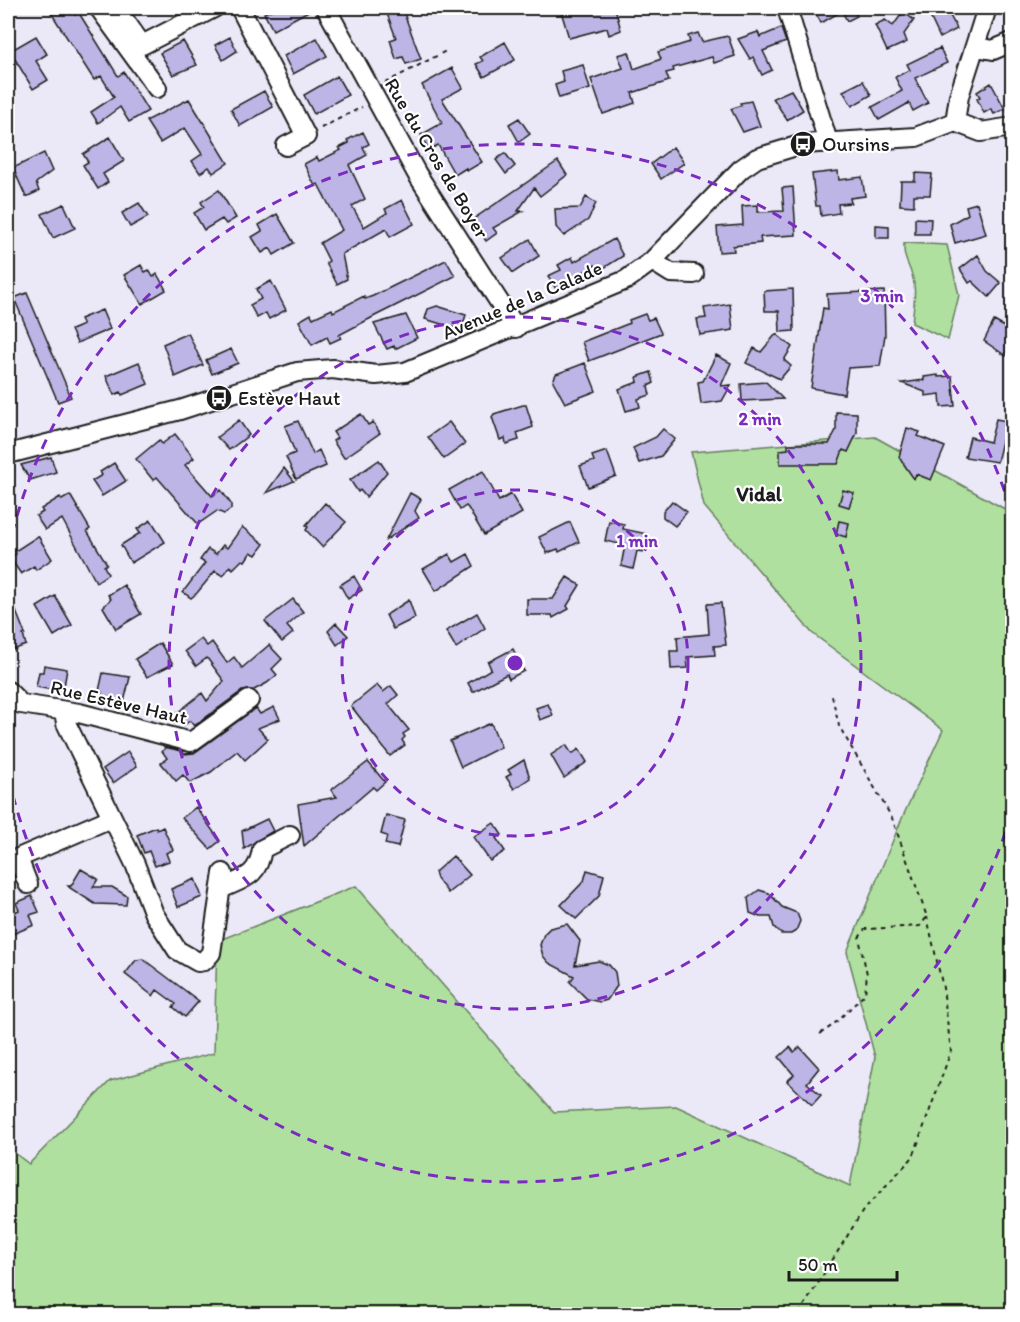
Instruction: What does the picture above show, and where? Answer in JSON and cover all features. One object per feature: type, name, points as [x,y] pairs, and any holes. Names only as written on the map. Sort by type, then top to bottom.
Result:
[{"type":"street","points":[[99,8],[136,48]]},
{"type":"street","points":[[116,8],[157,87]]},
{"type":"street","points":[[136,48],[214,8]]},
{"type":"street","points":[[240,8],[306,136],[286,146]]},
{"type":"street","name":"Rue du Cros de Boyer","points":[[326,8],[372,96],[438,210],[516,328]]},
{"type":"street","points":[[787,8],[828,142]]},
{"type":"street","points":[[987,8],[959,96],[955,122],[981,132],[1012,127]]},
{"type":"street","points":[[976,46],[993,50],[1012,42]]},
{"type":"street","name":"Avenue de la Calade","points":[[8,454],[180,410],[297,372],[333,369],[376,375],[405,372],[516,328],[626,280],[652,261],[741,169],[773,151],[803,144],[916,137],[955,122]]},
{"type":"street","points":[[652,261],[671,273],[694,274]]},
{"type":"street","name":"Rue Estève Haut","points":[[8,691],[21,704],[64,711],[191,742],[249,700]]},
{"type":"street","points":[[64,711],[66,723],[135,864],[154,914],[177,950],[198,962],[204,961],[211,953],[222,881],[252,875],[260,864],[262,849],[290,835]]},
{"type":"street","points":[[28,884],[18,858],[111,818]]},
{"type":"path","points":[[306,136],[446,51]]},
{"type":"path","points":[[799,1314],[864,1209],[913,1157],[951,1051],[943,988],[927,917],[892,818],[839,726],[832,696]]},
{"type":"path","points":[[820,1034],[834,1025],[865,994],[867,974],[859,938],[865,929],[920,926],[927,917]]},
{"type":"green space","points":[[904,243],[947,245],[959,295],[948,340],[912,323],[915,289],[905,255]]},
{"type":"green space","points":[[875,437],[1012,513],[1012,1314],[8,1314],[8,1148],[29,1164],[110,1081],[214,1053],[217,941],[356,886],[554,1112],[676,1106],[850,1186],[875,1057],[847,952],[903,816],[943,730],[812,633],[704,506],[691,452]]},
{"type":"building","points":[[48,8],[71,8],[75,15],[79,13],[118,76],[124,72],[148,111],[129,122],[120,107],[98,123],[91,112],[114,97],[101,76],[94,80]]},
{"type":"building","points":[[275,8],[314,8],[273,30],[264,13]]},
{"type":"building","points":[[385,8],[402,8],[421,59],[406,64],[403,57],[396,59],[390,40],[396,38]]},
{"type":"building","points":[[560,8],[615,8],[621,30],[609,35],[607,28],[569,38]]},
{"type":"building","points":[[813,8],[852,8],[857,16],[847,21],[842,11],[821,23]]},
{"type":"building","points":[[926,8],[946,8],[957,29],[940,38]]},
{"type":"building","points":[[903,12],[914,20],[904,34],[907,42],[887,51],[875,25],[885,20],[893,26]]},
{"type":"building","points":[[781,28],[786,42],[763,51],[772,70],[762,75],[753,57],[750,59],[738,39],[758,32],[760,37]]},
{"type":"building","points":[[698,33],[702,42],[728,36],[735,56],[714,63],[712,57],[673,68],[674,71],[666,73],[669,81],[632,93],[635,103],[603,114],[591,79],[623,68],[618,55],[629,52],[634,69],[661,59],[658,52],[690,42],[688,36]]},
{"type":"building","points":[[36,36],[47,54],[36,61],[48,80],[33,89],[10,51]]},
{"type":"building","points":[[230,37],[237,51],[223,60],[215,45]]},
{"type":"building","points":[[317,38],[327,56],[293,74],[284,56]]},
{"type":"building","points":[[183,41],[197,65],[173,75],[160,53]]},
{"type":"building","points":[[505,42],[515,60],[484,77],[476,64],[483,61],[480,57]]},
{"type":"building","points":[[940,48],[947,63],[915,78],[928,103],[913,111],[909,103],[879,120],[872,107],[902,91],[895,77],[910,70],[907,64]]},
{"type":"building","points":[[583,65],[590,89],[559,98],[555,85],[564,82],[561,71]]},
{"type":"building","points":[[452,68],[463,88],[442,99],[482,162],[455,175],[438,145],[429,150],[421,135],[442,123],[422,85]]},
{"type":"building","points":[[337,76],[348,95],[314,114],[304,95]]},
{"type":"building","points":[[863,81],[871,95],[852,106],[843,91]]},
{"type":"building","points":[[991,83],[1005,109],[994,114],[991,109],[984,113],[977,99],[980,97],[977,92]]},
{"type":"building","points":[[791,90],[803,110],[787,120],[773,98]]},
{"type":"building","points":[[264,91],[273,107],[240,126],[231,109]]},
{"type":"building","points":[[189,99],[228,163],[213,173],[209,167],[200,173],[192,161],[202,154],[185,128],[160,143],[146,121]]},
{"type":"building","points":[[751,101],[760,126],[743,132],[731,109],[741,105],[740,103]]},
{"type":"building","points":[[519,118],[530,134],[519,142],[509,124]]},
{"type":"building","points":[[363,132],[369,144],[363,147],[367,155],[349,165],[365,199],[352,206],[364,227],[387,213],[385,209],[402,200],[414,224],[390,237],[386,229],[342,254],[347,279],[337,284],[326,263],[329,261],[320,243],[342,230],[318,184],[315,186],[304,164],[317,157],[319,161],[341,150],[339,148],[349,143],[347,140]]},
{"type":"building","points":[[110,137],[124,161],[103,174],[108,182],[98,189],[83,165],[88,162],[83,154]]},
{"type":"building","points":[[673,147],[684,163],[661,179],[651,164]]},
{"type":"building","points":[[44,153],[52,171],[36,183],[39,191],[26,197],[13,168]]},
{"type":"building","points":[[505,153],[515,166],[506,174],[496,160]]},
{"type":"building","points":[[558,161],[567,175],[540,196],[534,188],[518,211],[523,211],[493,228],[497,233],[486,241],[472,220]]},
{"type":"building","points":[[838,171],[839,180],[862,177],[865,196],[850,198],[851,203],[838,204],[839,213],[821,216],[820,206],[816,206],[812,174]]},
{"type":"building","points":[[915,173],[932,174],[930,195],[914,195],[914,206],[900,205],[901,181],[915,181]]},
{"type":"building","points":[[793,187],[796,235],[760,237],[761,243],[733,246],[734,251],[719,252],[717,227],[743,225],[742,206],[758,205],[758,212],[784,211],[782,188]]},
{"type":"building","points":[[219,190],[236,218],[226,224],[222,219],[204,230],[194,213],[204,207],[201,202]]},
{"type":"building","points":[[586,197],[596,203],[588,220],[564,236],[556,227],[555,209],[580,208]]},
{"type":"building","points":[[139,203],[148,217],[130,227],[122,213]]},
{"type":"building","points":[[977,203],[986,234],[955,243],[950,224],[968,214],[966,206]]},
{"type":"building","points":[[64,204],[75,228],[53,238],[42,214]]},
{"type":"building","points":[[277,214],[294,243],[274,255],[270,248],[262,253],[252,237],[262,231],[259,225]]},
{"type":"building","points":[[915,218],[931,219],[930,234],[915,234]]},
{"type":"building","points":[[876,225],[889,226],[889,238],[876,238]]},
{"type":"building","points":[[530,239],[539,256],[513,273],[502,258]]},
{"type":"building","points":[[614,239],[623,256],[599,271],[595,265],[556,289],[548,276],[561,270],[558,265],[572,257],[574,262]]},
{"type":"building","points":[[978,255],[987,271],[1001,283],[989,297],[972,281],[969,283],[960,269]]},
{"type":"building","points":[[446,260],[455,276],[339,335],[341,338],[330,343],[327,337],[312,345],[299,321],[311,314],[313,318],[332,309],[333,312],[364,296],[365,299],[373,296]]},
{"type":"building","points":[[141,265],[145,272],[149,270],[153,277],[157,274],[166,290],[142,304],[124,275]]},
{"type":"building","points":[[271,281],[286,310],[269,319],[266,313],[257,318],[250,305],[261,299],[256,289]]},
{"type":"building","points":[[793,289],[794,331],[780,332],[779,311],[765,311],[764,291]]},
{"type":"building","points":[[884,291],[885,335],[880,366],[848,368],[844,394],[811,388],[823,308],[828,309],[827,294]]},
{"type":"building","points":[[27,293],[71,397],[58,402],[14,298]]},
{"type":"building","points":[[730,304],[733,330],[700,335],[697,319],[706,318],[704,308]]},
{"type":"building","points":[[437,306],[466,315],[461,330],[425,319],[428,309]]},
{"type":"building","points":[[102,310],[110,329],[77,343],[71,330],[83,325],[80,319]]},
{"type":"building","points":[[645,314],[648,320],[654,318],[661,333],[589,361],[582,342],[630,323],[629,320]]},
{"type":"building","points":[[406,315],[417,338],[395,349],[394,346],[387,349],[374,324]]},
{"type":"building","points":[[994,321],[1012,331],[1012,345],[1006,356],[984,341]]},
{"type":"building","points":[[188,333],[203,365],[175,377],[163,344]]},
{"type":"building","points":[[776,334],[792,347],[784,360],[791,366],[780,379],[746,363],[754,348],[761,352]]},
{"type":"building","points":[[231,349],[238,363],[212,374],[206,360]]},
{"type":"building","points":[[716,355],[731,363],[721,386],[731,385],[722,401],[701,404],[698,382],[703,381]]},
{"type":"building","points":[[139,362],[148,384],[122,395],[121,392],[114,395],[106,376]]},
{"type":"building","points":[[585,363],[596,391],[565,403],[553,381],[556,374]]},
{"type":"building","points":[[651,372],[654,383],[648,386],[650,395],[638,399],[640,407],[626,411],[619,389],[638,382],[637,377]]},
{"type":"building","points":[[938,375],[938,377],[952,376],[955,406],[941,407],[940,394],[925,396],[925,392],[902,383],[924,380],[924,377]]},
{"type":"building","points":[[766,382],[783,399],[742,401],[741,384]]},
{"type":"building","points":[[526,405],[533,427],[517,433],[519,440],[506,444],[505,438],[500,440],[492,417],[494,414]]},
{"type":"building","points":[[836,412],[857,413],[857,433],[848,452],[843,450],[838,464],[780,464],[780,450],[788,449],[788,444],[829,444],[836,430]]},
{"type":"building","points":[[361,414],[368,425],[373,422],[380,433],[344,458],[333,441],[337,438],[333,432]]},
{"type":"building","points":[[996,419],[1007,421],[997,462],[965,457],[970,437],[990,442]]},
{"type":"building","points":[[239,420],[249,435],[229,450],[217,437]]},
{"type":"building","points":[[298,421],[313,454],[319,450],[326,466],[296,479],[286,457],[295,453],[285,426]]},
{"type":"building","points":[[449,422],[465,444],[444,459],[428,437]]},
{"type":"building","points":[[907,428],[920,432],[918,436],[945,447],[931,480],[916,474],[914,479],[899,457]]},
{"type":"building","points":[[663,429],[675,439],[661,456],[639,463],[633,448],[656,437]]},
{"type":"building","points":[[175,434],[194,458],[185,465],[212,496],[221,490],[231,504],[231,509],[224,514],[217,511],[198,524],[157,477],[153,480],[136,459],[159,440],[162,444]]},
{"type":"building","points":[[607,451],[616,476],[588,487],[580,466],[594,461],[592,456]]},
{"type":"building","points":[[51,457],[56,472],[30,480],[21,465]]},
{"type":"building","points":[[379,460],[387,472],[366,497],[360,490],[358,492],[350,480]]},
{"type":"building","points":[[114,463],[126,481],[102,496],[92,481],[102,475],[100,472]]},
{"type":"building","points":[[284,468],[294,481],[266,493]]},
{"type":"building","points":[[483,471],[499,501],[511,494],[522,513],[484,535],[468,508],[466,506],[460,510],[449,490]]},
{"type":"building","points":[[843,490],[854,493],[849,507],[839,504]]},
{"type":"building","points":[[410,493],[421,499],[415,511],[419,518],[386,540]]},
{"type":"building","points":[[70,495],[90,529],[87,531],[107,564],[104,566],[108,574],[96,582],[62,519],[45,530],[36,516],[43,512],[41,509],[60,497],[62,500]]},
{"type":"building","points":[[672,501],[687,512],[675,526],[663,517],[663,512]]},
{"type":"building","points":[[325,503],[346,522],[322,547],[306,530],[308,527],[306,525]]},
{"type":"building","points":[[151,520],[165,542],[131,563],[121,545],[140,533],[137,529]]},
{"type":"building","points":[[609,521],[624,524],[623,529],[647,534],[643,552],[637,551],[633,569],[621,566],[625,545],[605,541]]},
{"type":"building","points":[[839,521],[849,523],[846,537],[836,534]]},
{"type":"building","points":[[570,522],[579,542],[559,552],[558,549],[547,553],[539,537]]},
{"type":"building","points":[[242,527],[264,544],[256,555],[251,552],[245,561],[242,560],[233,569],[230,566],[223,576],[215,571],[191,598],[183,592],[205,563],[200,560],[208,549],[216,554],[223,545],[227,548]]},
{"type":"building","points":[[38,536],[52,559],[36,570],[34,566],[21,574],[10,558],[16,554],[15,551]]},
{"type":"building","points":[[449,554],[454,562],[468,554],[474,566],[436,591],[423,569]]},
{"type":"building","points":[[354,576],[362,590],[348,599],[340,585]]},
{"type":"building","points":[[567,577],[580,585],[567,606],[569,609],[553,618],[552,615],[527,615],[527,599],[553,599]]},
{"type":"building","points":[[124,585],[141,614],[116,629],[103,607],[111,599],[108,595]]},
{"type":"building","points":[[8,591],[25,634],[23,635],[26,645],[10,651],[8,644]]},
{"type":"building","points":[[55,596],[72,625],[54,636],[37,607]]},
{"type":"building","points":[[293,599],[303,612],[287,626],[293,633],[282,642],[265,621]]},
{"type":"building","points":[[409,600],[415,618],[393,629],[386,615]]},
{"type":"building","points":[[721,603],[726,645],[714,646],[715,655],[687,657],[688,668],[671,669],[670,651],[678,651],[677,637],[709,634],[707,604]]},
{"type":"building","points":[[477,613],[485,628],[456,648],[446,631]]},
{"type":"building","points":[[336,623],[348,636],[337,645],[328,631]]},
{"type":"building","points":[[201,639],[207,646],[212,642],[227,663],[234,657],[242,668],[269,645],[282,659],[272,669],[277,675],[267,683],[254,690],[242,691],[194,726],[190,721],[184,725],[176,714],[202,693],[207,701],[224,681],[207,658],[196,666],[185,651]]},
{"type":"building","points":[[160,643],[173,664],[147,677],[135,659]]},
{"type":"building","points":[[513,649],[524,671],[509,679],[507,674],[473,692],[468,683],[491,669],[488,662]]},
{"type":"building","points":[[44,665],[67,669],[63,692],[36,687],[39,672],[43,672]]},
{"type":"building","points":[[103,673],[130,677],[124,702],[101,697],[102,692],[99,691]]},
{"type":"building","points":[[377,685],[383,692],[391,686],[398,695],[388,704],[409,730],[403,734],[405,737],[402,740],[405,745],[390,756],[351,706]]},
{"type":"building","points":[[548,704],[553,715],[540,720],[536,708]]},
{"type":"building","points":[[274,707],[280,719],[258,728],[268,739],[245,760],[237,751],[211,772],[190,783],[183,775],[176,781],[161,763],[167,758],[162,751],[164,747],[182,751],[184,754],[194,753],[256,708],[260,714]]},
{"type":"building","points":[[491,723],[501,747],[461,767],[450,741]]},
{"type":"building","points":[[566,745],[572,754],[579,749],[587,762],[564,778],[551,755]]},
{"type":"building","points":[[128,752],[137,766],[113,783],[103,769]]},
{"type":"building","points":[[524,760],[530,778],[514,789],[506,777],[511,774],[508,770]]},
{"type":"building","points":[[368,762],[385,782],[376,790],[373,787],[304,846],[298,804],[337,797],[331,790]]},
{"type":"building","points":[[196,807],[220,841],[210,849],[182,818]]},
{"type":"building","points":[[386,815],[405,820],[398,847],[385,844],[387,836],[381,834]]},
{"type":"building","points":[[267,819],[273,831],[244,849],[242,831]]},
{"type":"building","points":[[494,823],[502,835],[496,838],[505,851],[490,861],[473,837]]},
{"type":"building","points":[[156,827],[157,830],[163,827],[173,850],[166,853],[169,861],[155,866],[149,851],[144,853],[137,835]]},
{"type":"building","points":[[453,856],[470,875],[448,893],[437,879],[435,872]]},
{"type":"building","points":[[81,869],[98,879],[93,887],[112,887],[127,896],[126,905],[95,904],[70,888],[68,886],[71,886]]},
{"type":"building","points":[[587,870],[604,875],[599,896],[576,919],[561,905],[584,881]]},
{"type":"building","points":[[195,879],[202,897],[178,907],[171,889]]},
{"type":"building","points":[[759,890],[769,893],[782,907],[797,913],[800,921],[796,931],[791,934],[781,934],[774,927],[771,917],[760,917],[750,913],[748,898]]},
{"type":"building","points":[[32,896],[39,912],[30,915],[34,925],[13,934],[8,915],[19,910],[16,903]]},
{"type":"building","points":[[567,924],[580,941],[575,965],[599,961],[609,965],[615,972],[617,986],[607,1000],[600,1002],[587,999],[570,982],[574,976],[549,963],[543,956],[540,945],[544,934],[550,928]]},
{"type":"building","points":[[143,959],[199,1001],[185,1017],[173,1007],[176,1004],[157,990],[153,996],[125,974],[136,960]]},
{"type":"building","points":[[790,1047],[794,1052],[800,1047],[819,1068],[807,1083],[821,1095],[812,1105],[787,1081],[794,1075],[779,1057]]},
{"type":"place","name":"Oursins","points":[[803,144]]},
{"type":"place","name":"Estève Haut","points":[[219,398]]},
{"type":"district","name":"Vidal","points":[[759,494]]}]
